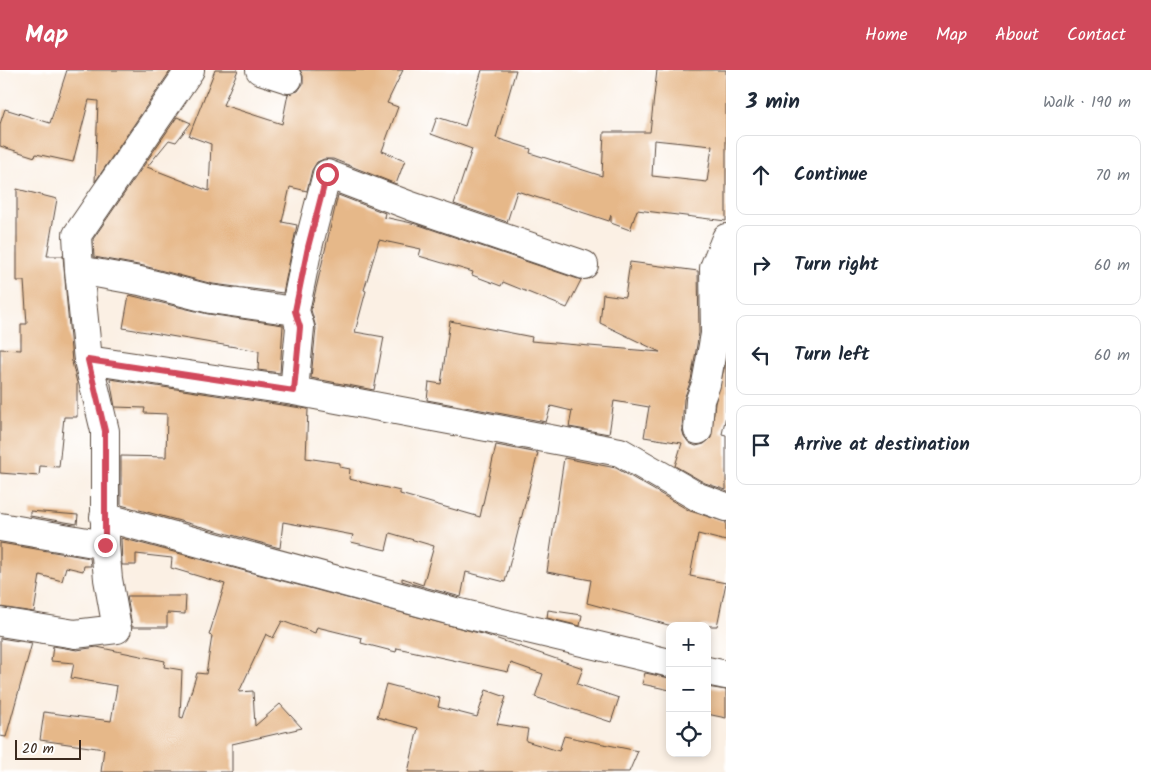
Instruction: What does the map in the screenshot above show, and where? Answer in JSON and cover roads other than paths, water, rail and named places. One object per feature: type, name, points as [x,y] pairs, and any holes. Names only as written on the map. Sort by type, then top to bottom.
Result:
[{"type":"street","points":[[0,622],[75,634],[117,629],[108,579],[105,545],[105,431],[88,360],[77,235],[190,70]]},
{"type":"street","points":[[260,70],[288,79]]},
{"type":"street","points":[[294,391],[300,327],[295,311],[308,247],[327,174],[411,206],[584,264]]},
{"type":"street","points":[[698,430],[700,400],[706,384],[715,334],[714,268],[726,238]]},
{"type":"street","points":[[79,270],[140,281],[210,299],[295,311]]},
{"type":"street","points":[[88,360],[294,391],[451,422],[620,452],[698,497],[726,507]]},
{"type":"street","points":[[104,517],[452,611],[666,662]]},
{"type":"street","points":[[0,527],[105,545]]},
{"type":"street","points":[[711,672],[726,675]]}]
